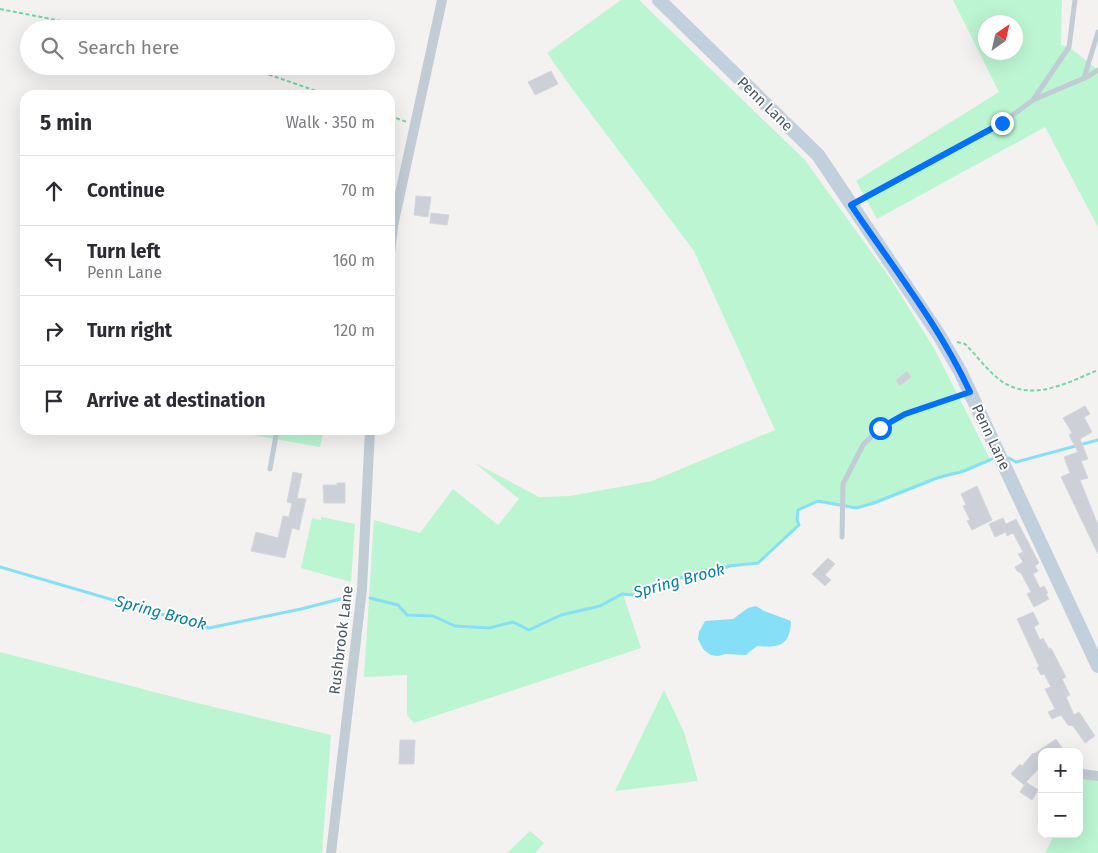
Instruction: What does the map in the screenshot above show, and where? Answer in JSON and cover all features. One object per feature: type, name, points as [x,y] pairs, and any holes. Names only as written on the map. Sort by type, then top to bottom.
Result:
[{"type":"street","points":[[395,217],[442,0]]},
{"type":"street","name":"Penn Lane","points":[[659,0],[818,155],[942,340],[960,371],[1098,666]]},
{"type":"street","name":"Rushbrook Lane","points":[[331,853],[362,589],[370,435]]},
{"type":"street","points":[[1083,774],[1098,776]]},
{"type":"lane","points":[[1033,100],[1069,47],[1075,0]]},
{"type":"lane","points":[[1084,78],[1098,32]]},
{"type":"lane","points":[[851,205],[1002,123],[1033,100],[1098,70]]},
{"type":"lane","points":[[842,537],[843,484],[862,445],[880,428],[905,414],[970,392]]},
{"type":"lane","points":[[270,470],[276,435]]},
{"type":"path","points":[[0,9],[56,20]]},
{"type":"path","points":[[270,75],[314,90]]},
{"type":"path","points":[[395,118],[415,124]]},
{"type":"path","points":[[942,340],[964,344],[999,379],[1009,385],[1027,391],[1042,391],[1065,384],[1098,370]]},
{"type":"green space","points":[[621,0],[639,0],[805,160],[890,278],[935,350],[990,459],[964,471],[937,478],[874,503],[856,508],[818,501],[799,510],[797,520],[799,525],[758,563],[729,566],[715,572],[705,570],[634,595],[623,594],[641,648],[414,723],[407,715],[407,675],[364,677],[374,520],[420,533],[453,489],[498,525],[519,499],[475,463],[539,497],[570,496],[652,481],[775,430],[694,251],[547,53]]},
{"type":"green space","points":[[953,0],[1062,0],[1061,45],[1069,47],[1098,70],[1098,227],[1045,127],[877,219],[856,181],[999,92],[983,60],[1023,60],[1023,15],[978,15],[978,50]]},
{"type":"green space","points":[[253,435],[323,435],[320,447]]},
{"type":"green space","points":[[321,517],[355,524],[351,582],[301,568],[312,518],[321,520]]},
{"type":"green space","points":[[0,652],[193,702],[331,735],[322,853],[0,853]]},
{"type":"green space","points":[[664,690],[684,732],[698,781],[615,791]]},
{"type":"green space","points":[[1083,779],[1098,781],[1098,853],[1045,853],[1053,838],[1083,838]]},
{"type":"green space","points":[[530,831],[544,843],[535,853],[507,853]]},
{"type":"water","points":[[756,606],[791,621],[788,636],[782,644],[777,646],[757,646],[746,655],[726,654],[718,656],[711,655],[703,649],[698,639],[699,632],[705,621],[733,619],[748,608]]},
{"type":"building","points":[[551,71],[558,84],[535,95],[528,82]]},
{"type":"building","points":[[416,196],[431,197],[428,217],[414,215]]},
{"type":"building","points":[[431,213],[449,215],[447,225],[430,223]]},
{"type":"building","points":[[907,371],[911,377],[900,386],[896,380]]},
{"type":"building","points":[[1085,406],[1090,414],[1084,417],[1092,432],[1080,439],[1088,459],[1081,461],[1088,478],[1080,480],[1098,525],[1098,554],[1061,477],[1070,473],[1064,457],[1078,452],[1069,435],[1072,433],[1063,418]]},
{"type":"building","points":[[293,472],[302,474],[297,498],[306,499],[299,530],[292,528],[285,558],[251,551],[256,532],[278,538],[283,516],[289,517],[292,503],[287,502]]},
{"type":"building","points":[[337,483],[345,483],[345,503],[324,503],[323,485],[337,485]]},
{"type":"building","points":[[977,486],[992,520],[972,530],[967,521],[970,520],[963,506],[966,505],[961,494]]},
{"type":"building","points":[[1003,518],[1006,524],[1016,519],[1039,563],[1035,566],[1038,571],[1033,574],[1040,588],[1044,586],[1049,599],[1034,607],[1027,594],[1031,592],[1021,573],[1015,567],[1023,562],[1018,554],[1023,552],[1013,533],[1007,536],[1006,532],[995,537],[989,524]]},
{"type":"building","points":[[828,558],[835,564],[825,575],[831,580],[825,586],[812,574]]},
{"type":"building","points":[[1033,612],[1039,624],[1034,627],[1040,640],[1043,638],[1049,649],[1051,648],[1066,677],[1062,679],[1070,695],[1066,697],[1074,715],[1079,712],[1095,736],[1085,743],[1073,726],[1068,725],[1061,715],[1052,719],[1048,712],[1055,709],[1045,689],[1051,687],[1044,674],[1041,675],[1037,668],[1039,666],[1017,619]]},
{"type":"building","points":[[1056,739],[1062,748],[1043,748]]},
{"type":"building","points":[[400,740],[415,740],[414,764],[399,764]]},
{"type":"building","points":[[1038,751],[1038,769],[1026,782],[1038,790],[1032,800],[1020,792],[1025,784],[1011,774],[1020,764],[1022,766]]},
{"type":"waterway","name":"Spring Brook","points":[[1009,458],[1016,462],[1098,440]]},
{"type":"waterway","name":"Spring Brook","points":[[370,598],[398,605],[407,615],[433,616],[455,626],[489,628],[513,622],[529,630],[561,615],[600,606],[622,594],[634,595],[705,570],[715,572],[729,566],[758,563],[799,525],[797,520],[798,510],[818,501],[856,508],[874,503],[937,478],[964,471],[992,459]]},
{"type":"waterway","name":"Spring Brook","points":[[0,567],[209,628],[301,609],[352,596]]},
{"type":"route","points":[[880,428],[905,414],[970,392],[939,335],[851,205],[1002,123]]}]
